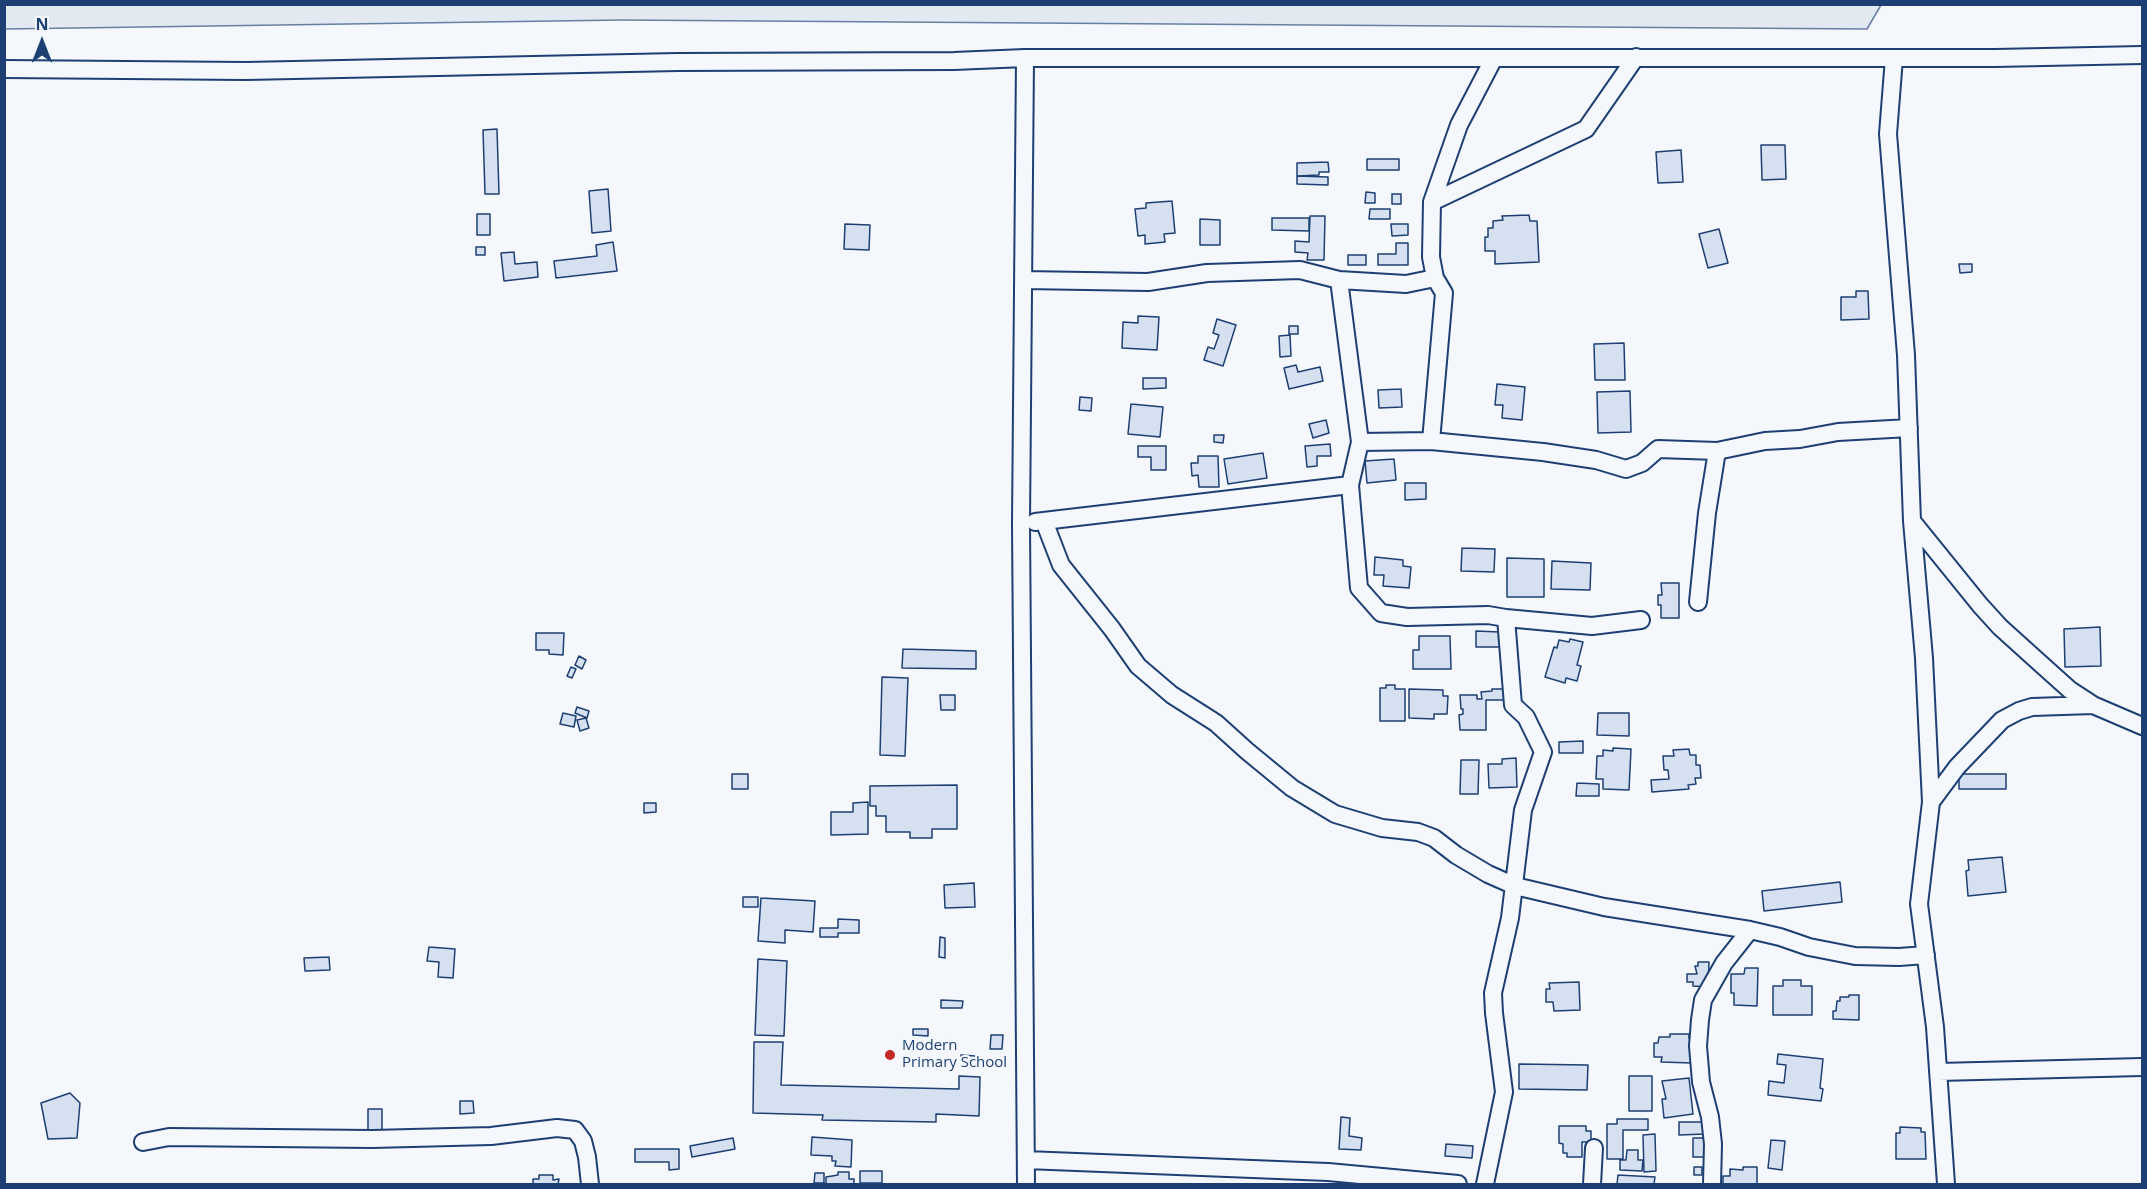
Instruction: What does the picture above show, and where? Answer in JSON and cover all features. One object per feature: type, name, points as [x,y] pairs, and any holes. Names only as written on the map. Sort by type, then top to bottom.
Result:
[{"type":"street","points":[[4,69],[246,71],[678,62],[954,61],[1025,57],[1995,58],[2142,55]]},
{"type":"street","points":[[1025,57],[1021,523],[1026,1185]]},
{"type":"street","points":[[1431,441],[1444,293],[1435,279],[1431,256],[1432,202],[1459,125],[1494,57]]},
{"type":"street","points":[[1432,202],[1586,129],[1636,57]]},
{"type":"street","points":[[1894,57],[1888,134],[1906,355],[1912,521],[1924,658],[1931,802],[1919,904],[1935,1027],[1946,1185]]},
{"type":"street","points":[[1024,280],[1148,282],[1207,273],[1300,270],[1339,280],[1406,284],[1435,279]]},
{"type":"street","points":[[1339,280],[1360,442],[1350,485],[1359,588],[1381,613],[1407,617],[1488,615],[1592,626],[1641,620]]},
{"type":"street","points":[[1360,442],[1431,441],[1543,452],[1596,460],[1626,469],[1642,463],[1658,449],[1717,451],[1765,441],[1800,439],[1838,432],[1909,428]]},
{"type":"street","points":[[1698,602],[1707,513],[1717,451]]},
{"type":"street","points":[[1021,523],[1350,485]]},
{"type":"street","points":[[1044,520],[1061,565],[1138,666],[1172,695],[1216,723],[1292,788],[1335,814],[1382,828],[1418,832],[1434,838],[1464,860],[1515,886],[1604,907],[1750,930],[1809,947],[1856,956],[1926,955]]},
{"type":"street","points":[[1912,521],[2000,627],[2070,690],[2092,705],[2142,726]]},
{"type":"street","points":[[1485,1185],[1504,1092],[1493,993],[1510,918],[1523,810],[1543,753],[1526,717],[1513,705],[1506,618]]},
{"type":"street","points":[[1931,802],[1957,767],[2002,720],[2032,707],[2092,705]]},
{"type":"street","points":[[1712,1185],[1713,1144],[1710,1117],[1701,1082],[1698,1046],[1700,1020],[1703,1000],[1708,991],[1724,963],[1750,930]]},
{"type":"street","points":[[1938,1072],[2142,1067]]},
{"type":"street","points":[[142,1142],[170,1137],[372,1139],[491,1136],[556,1128],[574,1130],[583,1141],[590,1185]]},
{"type":"street","points":[[1592,1185],[1594,1148]]},
{"type":"street","points":[[1026,1160],[1329,1172],[1458,1185]]},
{"type":"shaded area","points":[[4,5],[1881,5],[1867,29],[621,20],[5,29]]},
{"type":"building","points":[[497,129],[499,194],[485,194],[483,130]]},
{"type":"building","points":[[1761,145],[1785,145],[1786,179],[1762,180]]},
{"type":"building","points":[[1681,150],[1683,182],[1658,183],[1656,152]]},
{"type":"building","points":[[1367,159],[1399,159],[1399,170],[1367,170]]},
{"type":"building","points":[[1328,162],[1329,172],[1297,176],[1297,163]]},
{"type":"building","points":[[1297,176],[1328,177],[1328,185],[1297,184]]},
{"type":"building","points":[[608,189],[611,231],[592,233],[589,191]]},
{"type":"building","points":[[1366,192],[1375,193],[1375,203],[1365,203]]},
{"type":"building","points":[[1392,194],[1401,194],[1401,204],[1392,204]]},
{"type":"building","points":[[1172,201],[1175,233],[1164,234],[1165,242],[1145,244],[1145,235],[1138,236],[1135,209],[1146,208],[1146,203]]},
{"type":"building","points":[[1370,209],[1390,209],[1390,219],[1369,219]]},
{"type":"building","points":[[477,214],[490,214],[490,235],[477,235]]},
{"type":"building","points":[[1529,215],[1530,221],[1537,221],[1539,262],[1495,264],[1495,251],[1485,251],[1485,237],[1488,237],[1488,228],[1493,228],[1493,221],[1503,220],[1502,216]]},
{"type":"building","points":[[1310,216],[1325,216],[1324,260],[1307,260],[1308,253],[1295,252],[1295,241],[1309,242]]},
{"type":"building","points":[[1272,218],[1309,218],[1309,231],[1272,230]]},
{"type":"building","points":[[1200,219],[1220,220],[1220,245],[1200,245]]},
{"type":"building","points":[[845,224],[870,225],[869,250],[844,249]]},
{"type":"building","points":[[1391,224],[1408,224],[1408,235],[1392,236]]},
{"type":"building","points":[[1719,229],[1728,263],[1708,268],[1699,234]]},
{"type":"building","points":[[613,242],[617,271],[556,278],[554,261],[597,256],[596,245]]},
{"type":"building","points":[[1396,243],[1408,243],[1408,265],[1378,265],[1378,254],[1396,254]]},
{"type":"building","points":[[476,247],[485,247],[485,255],[476,255]]},
{"type":"building","points":[[514,252],[515,264],[537,262],[538,277],[504,281],[501,253]]},
{"type":"building","points":[[1348,255],[1366,255],[1366,265],[1348,265]]},
{"type":"building","points":[[1959,264],[1972,264],[1972,272],[1960,273]]},
{"type":"building","points":[[1856,291],[1868,291],[1869,319],[1841,320],[1841,297],[1856,297]]},
{"type":"building","points":[[1138,316],[1159,317],[1157,350],[1122,348],[1123,322],[1138,323]]},
{"type":"building","points":[[1217,319],[1236,325],[1223,366],[1204,360],[1208,347],[1214,349],[1219,335],[1213,333]]},
{"type":"building","points":[[1289,326],[1298,326],[1298,334],[1289,334]]},
{"type":"building","points":[[1290,335],[1291,356],[1280,357],[1279,336]]},
{"type":"building","points":[[1624,343],[1625,380],[1595,380],[1594,344]]},
{"type":"building","points":[[1296,365],[1298,372],[1320,367],[1323,381],[1289,389],[1284,368]]},
{"type":"building","points":[[1143,378],[1166,378],[1166,388],[1143,389]]},
{"type":"building","points":[[1497,384],[1525,387],[1522,420],[1502,418],[1503,405],[1495,405]]},
{"type":"building","points":[[1401,389],[1402,407],[1379,408],[1378,390]]},
{"type":"building","points":[[1630,391],[1631,432],[1598,433],[1597,392]]},
{"type":"building","points":[[1080,397],[1092,398],[1091,411],[1079,410]]},
{"type":"building","points":[[1131,404],[1163,407],[1160,437],[1128,434]]},
{"type":"building","points":[[1326,420],[1329,433],[1313,438],[1309,424]]},
{"type":"building","points":[[1214,435],[1224,435],[1223,443],[1214,442]]},
{"type":"building","points":[[1330,444],[1331,456],[1317,456],[1317,466],[1307,467],[1305,446]]},
{"type":"building","points":[[1138,446],[1166,446],[1166,470],[1151,470],[1151,457],[1138,457]]},
{"type":"building","points":[[1263,453],[1267,478],[1228,484],[1224,459]]},
{"type":"building","points":[[1198,456],[1218,456],[1219,487],[1199,487],[1198,475],[1192,476],[1191,463],[1198,463]]},
{"type":"building","points":[[1394,459],[1396,480],[1367,483],[1365,461]]},
{"type":"building","points":[[1405,483],[1426,483],[1426,499],[1405,500]]},
{"type":"building","points":[[1462,548],[1495,549],[1494,572],[1461,571]]},
{"type":"building","points":[[1375,557],[1403,560],[1403,566],[1411,567],[1409,588],[1383,586],[1384,575],[1374,575]]},
{"type":"building","points":[[1507,558],[1544,559],[1544,597],[1507,597]]},
{"type":"building","points":[[1552,561],[1591,563],[1590,590],[1551,589]]},
{"type":"building","points":[[1661,583],[1679,583],[1679,618],[1661,618],[1658,595],[1662,595]]},
{"type":"building","points":[[2100,627],[2101,666],[2065,667],[2064,629]]},
{"type":"building","points":[[1476,631],[1500,632],[1500,647],[1476,647]]},
{"type":"building","points":[[536,633],[564,633],[563,655],[549,654],[549,650],[536,650]]},
{"type":"building","points":[[1419,636],[1450,636],[1451,669],[1413,669],[1413,650],[1419,650]]},
{"type":"building","points":[[1570,639],[1583,642],[1577,665],[1581,666],[1577,681],[1566,678],[1565,683],[1545,677],[1554,647],[1557,648],[1559,640],[1569,642]]},
{"type":"building","points":[[903,649],[976,651],[976,669],[902,668]]},
{"type":"building","points":[[579,656],[586,660],[582,669],[575,665]]},
{"type":"building","points":[[571,667],[576,669],[572,678],[567,676]]},
{"type":"building","points":[[882,677],[908,678],[905,756],[880,755]]},
{"type":"building","points":[[1386,685],[1395,685],[1395,689],[1405,689],[1405,721],[1380,721],[1380,688],[1386,688]]},
{"type":"building","points":[[1409,689],[1443,690],[1443,696],[1448,696],[1447,714],[1434,714],[1434,719],[1409,718]]},
{"type":"building","points":[[1492,689],[1503,689],[1504,700],[1486,700],[1486,730],[1460,730],[1459,715],[1463,714],[1463,709],[1461,709],[1460,695],[1477,695],[1477,699],[1482,699],[1481,692],[1492,691]]},
{"type":"building","points":[[940,695],[955,695],[955,710],[941,710]]},
{"type":"building","points":[[577,707],[589,711],[587,718],[575,713]]},
{"type":"building","points":[[563,713],[576,716],[574,727],[560,724]]},
{"type":"building","points":[[1598,713],[1629,713],[1629,736],[1597,735]]},
{"type":"building","points":[[586,718],[589,728],[580,731],[577,720]]},
{"type":"building","points":[[1583,741],[1583,753],[1559,753],[1559,742]]},
{"type":"building","points":[[1613,748],[1631,749],[1629,790],[1603,789],[1603,779],[1596,779],[1597,756],[1603,756],[1603,750],[1613,751]]},
{"type":"building","points":[[1689,749],[1690,755],[1696,755],[1696,765],[1700,765],[1701,778],[1695,778],[1696,784],[1688,785],[1689,789],[1652,792],[1651,780],[1669,779],[1668,770],[1664,770],[1663,756],[1674,756],[1673,750]]},
{"type":"building","points":[[1516,758],[1517,787],[1489,788],[1488,764],[1502,764],[1502,759]]},
{"type":"building","points":[[1461,760],[1479,760],[1478,794],[1460,794]]},
{"type":"building","points":[[732,774],[748,774],[748,789],[732,789]]},
{"type":"building","points":[[1959,774],[2006,774],[2006,789],[1959,789]]},
{"type":"building","points":[[1577,783],[1599,784],[1599,796],[1576,796]]},
{"type":"building","points":[[957,785],[957,829],[932,829],[932,838],[910,838],[910,832],[886,832],[886,816],[876,816],[876,806],[870,806],[870,786]]},
{"type":"building","points":[[868,802],[868,834],[831,835],[831,812],[853,812],[853,803]]},
{"type":"building","points":[[644,803],[656,803],[656,812],[644,813]]},
{"type":"building","points":[[2002,857],[2006,892],[1968,896],[1966,871],[1969,870],[1968,860]]},
{"type":"building","points":[[1840,882],[1842,902],[1764,911],[1762,891]]},
{"type":"building","points":[[974,883],[975,907],[945,908],[944,885]]},
{"type":"building","points":[[743,897],[758,897],[758,907],[743,907]]},
{"type":"building","points":[[761,898],[815,901],[813,932],[785,930],[785,943],[758,941]]},
{"type":"building","points":[[838,919],[859,920],[859,933],[838,933],[838,937],[820,937],[820,928],[838,928]]},
{"type":"building","points":[[940,937],[945,938],[945,958],[939,957]]},
{"type":"building","points":[[429,947],[455,949],[453,978],[438,977],[439,962],[427,961]]},
{"type":"building","points":[[329,957],[330,970],[305,971],[304,958]]},
{"type":"building","points":[[758,959],[787,961],[784,1036],[755,1035]]},
{"type":"building","points":[[1698,962],[1709,962],[1708,987],[1693,986],[1693,982],[1687,982],[1687,974],[1697,974],[1695,966],[1698,966]]},
{"type":"building","points":[[1745,968],[1758,968],[1757,1006],[1734,1005],[1734,993],[1731,993],[1731,974],[1744,974]]},
{"type":"building","points":[[1783,980],[1801,980],[1801,986],[1812,986],[1812,1015],[1773,1015],[1773,986],[1783,986]]},
{"type":"building","points":[[1579,982],[1580,1010],[1554,1011],[1553,1002],[1546,1002],[1546,989],[1550,989],[1549,983]]},
{"type":"building","points":[[1849,995],[1859,995],[1859,1020],[1833,1019],[1837,1001],[1840,1001],[1840,997],[1849,997]]},
{"type":"building","points":[[941,1000],[963,1001],[962,1008],[941,1008]]},
{"type":"building","points":[[913,1029],[928,1029],[928,1036],[913,1035]]},
{"type":"building","points":[[1670,1034],[1689,1034],[1689,1038],[1696,1038],[1692,1063],[1661,1062],[1662,1057],[1654,1057],[1654,1043],[1658,1043],[1659,1037],[1670,1037]]},
{"type":"building","points":[[991,1035],[1003,1035],[1002,1049],[990,1049]]},
{"type":"building","points":[[754,1042],[783,1042],[781,1085],[959,1089],[959,1076],[980,1077],[979,1116],[936,1114],[936,1122],[822,1120],[823,1115],[753,1113]]},
{"type":"building","points":[[1778,1054],[1823,1059],[1821,1101],[1768,1095],[1769,1081],[1784,1083],[1786,1065],[1777,1064]]},
{"type":"building","points":[[961,1055],[975,1056],[975,1060],[961,1060]]},
{"type":"building","points":[[1519,1064],[1588,1065],[1587,1090],[1519,1089]]},
{"type":"building","points":[[1629,1076],[1652,1076],[1652,1111],[1629,1111]]},
{"type":"building","points":[[1689,1078],[1693,1114],[1664,1118],[1662,1099],[1666,1099],[1662,1081]]},
{"type":"building","points":[[70,1093],[80,1103],[77,1138],[48,1139],[41,1103]]},
{"type":"building","points":[[460,1101],[473,1101],[474,1113],[460,1114]]},
{"type":"building","points":[[368,1109],[382,1109],[382,1133],[368,1133]]},
{"type":"building","points":[[1341,1117],[1350,1118],[1349,1136],[1362,1138],[1361,1150],[1339,1149]]},
{"type":"building","points":[[1617,1119],[1648,1119],[1648,1130],[1623,1130],[1623,1159],[1607,1159],[1607,1124],[1617,1124]]},
{"type":"building","points":[[1679,1122],[1704,1122],[1705,1134],[1679,1135]]},
{"type":"building","points":[[1559,1126],[1586,1126],[1586,1131],[1591,1131],[1591,1142],[1582,1142],[1582,1157],[1567,1157],[1567,1153],[1563,1153],[1563,1144],[1559,1143]]},
{"type":"building","points":[[1900,1127],[1921,1128],[1921,1132],[1925,1132],[1926,1159],[1896,1159],[1896,1133],[1900,1133]]},
{"type":"building","points":[[1655,1134],[1656,1171],[1644,1172],[1643,1135]]},
{"type":"building","points":[[812,1137],[852,1140],[851,1167],[835,1166],[836,1161],[832,1161],[832,1156],[811,1155]]},
{"type":"building","points":[[733,1138],[735,1149],[692,1157],[690,1146]]},
{"type":"building","points":[[1693,1138],[1705,1138],[1705,1157],[1693,1157]]},
{"type":"building","points":[[1771,1140],[1785,1141],[1782,1170],[1768,1168]]},
{"type":"building","points":[[1446,1144],[1473,1146],[1472,1158],[1445,1156]]},
{"type":"building","points":[[635,1149],[679,1149],[679,1169],[669,1170],[669,1162],[635,1162]]},
{"type":"building","points":[[1627,1150],[1638,1150],[1638,1160],[1643,1160],[1642,1171],[1620,1170],[1620,1160],[1626,1160]]},
{"type":"building","points":[[1694,1167],[1702,1167],[1702,1175],[1694,1175]]},
{"type":"building","points":[[1743,1167],[1757,1167],[1757,1184],[1723,1184],[1723,1176],[1730,1176],[1730,1169],[1743,1170]]},
{"type":"building","points":[[860,1171],[882,1171],[882,1183],[860,1183]]},
{"type":"building","points":[[838,1172],[849,1172],[849,1179],[854,1179],[854,1184],[826,1184],[826,1177],[838,1175]]},
{"type":"building","points":[[815,1173],[824,1173],[824,1183],[814,1183]]},
{"type":"building","points":[[539,1175],[553,1175],[553,1180],[559,1179],[558,1184],[533,1184],[533,1179],[539,1179]]},
{"type":"building","points":[[1618,1175],[1655,1177],[1654,1184],[1617,1184]]},
{"type":"place","name":"Modern Primary School","points":[[890,1055]]}]
